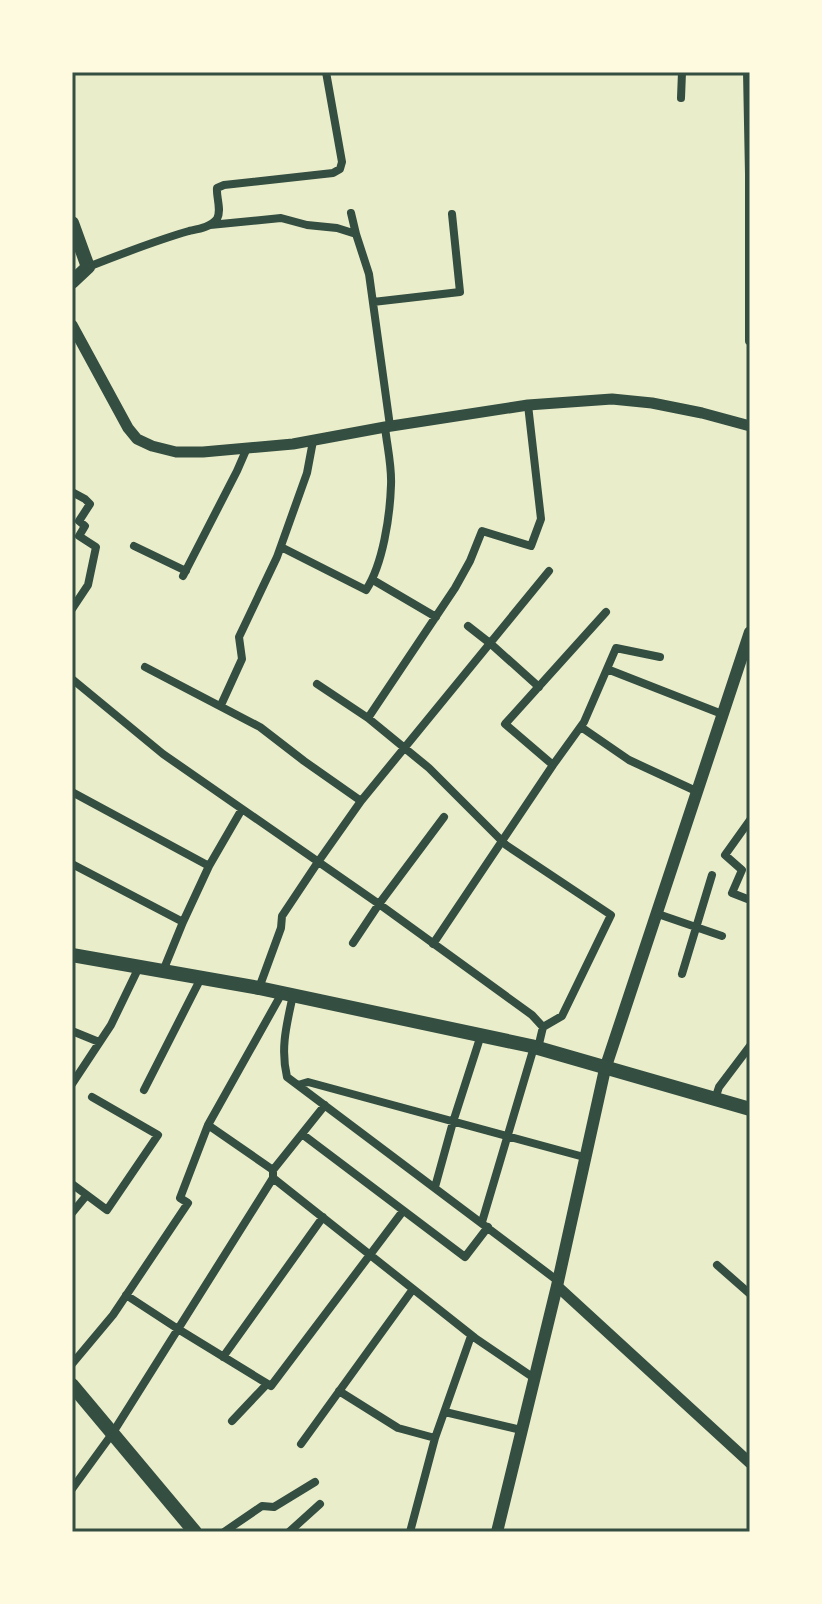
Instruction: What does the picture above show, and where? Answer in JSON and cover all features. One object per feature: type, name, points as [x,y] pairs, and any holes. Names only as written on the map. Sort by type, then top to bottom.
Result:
[{"type":"main road","points":[[72,223],[88,267],[72,282]]},
{"type":"main road","points":[[497,1532],[558,1284],[605,1069],[749,639]]},
{"type":"main road","points":[[72,955],[259,988],[536,1047],[750,1109]]},
{"type":"main road","points":[[75,1395],[195,1532]]},
{"type":"street","points":[[209,225],[216,220],[219,212],[217,188],[224,185],[333,173],[340,169],[342,162],[326,72]]},
{"type":"street","points":[[681,98],[682,72]]},
{"type":"street","points":[[747,72],[749,341]]},
{"type":"street","points":[[281,547],[366,590],[373,580],[381,550],[392,483],[388,427],[369,274],[351,213]]},
{"type":"street","points":[[373,302],[460,292],[452,214]]},
{"type":"street","points":[[88,267],[156,240],[209,225],[281,218],[356,234]]},
{"type":"street","points":[[72,325],[137,439],[176,452],[313,441],[528,405],[612,399],[652,403],[750,426]]},
{"type":"street","points":[[368,718],[436,617],[470,561],[482,531],[531,546],[541,519],[528,405]]},
{"type":"street","points":[[221,705],[242,659],[239,637],[281,547],[307,473],[313,441]]},
{"type":"street","points":[[134,546],[185,574],[247,448]]},
{"type":"street","points":[[72,492],[90,504],[79,521],[85,526],[79,536],[96,547],[88,585],[72,609]]},
{"type":"street","points":[[259,988],[281,928],[282,916],[318,862],[361,801],[549,571]]},
{"type":"street","points":[[373,580],[436,617]]},
{"type":"street","points":[[553,765],[505,724],[606,612]]},
{"type":"street","points":[[468,626],[539,687]]},
{"type":"street","points":[[433,944],[581,727],[616,648],[660,657]]},
{"type":"street","points":[[145,667],[260,727],[361,801]]},
{"type":"street","points":[[607,669],[722,714]]},
{"type":"street","points":[[72,679],[163,754],[379,904],[532,1015],[543,1027]]},
{"type":"street","points":[[302,1134],[465,1257],[485,1224],[508,1137],[543,1027],[562,1016],[611,915],[501,841],[429,768],[368,718],[317,684]]},
{"type":"street","points":[[581,727],[629,760],[696,791]]},
{"type":"street","points":[[72,792],[209,866]]},
{"type":"street","points":[[163,971],[209,866],[242,809]]},
{"type":"street","points":[[353,943],[444,817]]},
{"type":"street","points":[[750,820],[725,855],[742,870],[732,893],[750,900]]},
{"type":"street","points":[[72,864],[183,922]]},
{"type":"street","points":[[682,974],[712,875]]},
{"type":"street","points":[[655,913],[722,936]]},
{"type":"street","points":[[72,1084],[111,1025],[139,967]]},
{"type":"street","points":[[144,1090],[201,978]]},
{"type":"street","points":[[287,994],[283,1041],[287,1077],[485,1224],[558,1284],[750,1463]]},
{"type":"street","points":[[72,1364],[113,1315],[188,1203],[180,1198],[208,1125],[287,994]]},
{"type":"street","points":[[72,1031],[99,1042]]},
{"type":"street","points":[[435,1187],[481,1035]]},
{"type":"street","points":[[715,1099],[719,1087],[750,1046]]},
{"type":"street","points":[[298,1085],[308,1082],[584,1157]]},
{"type":"street","points":[[72,1184],[107,1210],[158,1135],[92,1097]]},
{"type":"street","points":[[72,1489],[112,1434],[273,1174],[325,1105]]},
{"type":"street","points":[[208,1125],[273,1174],[471,1336],[534,1378]]},
{"type":"street","points":[[72,1213],[86,1196]]},
{"type":"street","points":[[126,1295],[271,1386],[403,1211]]},
{"type":"street","points":[[223,1357],[323,1217]]},
{"type":"street","points":[[717,1265],[750,1294]]},
{"type":"street","points":[[301,1444],[413,1289]]},
{"type":"street","points":[[410,1532],[435,1438],[471,1336]]},
{"type":"street","points":[[232,1421],[267,1384]]},
{"type":"street","points":[[339,1391],[398,1428],[435,1438]]},
{"type":"street","points":[[445,1412],[521,1430]]},
{"type":"street","points":[[224,1532],[262,1506],[274,1507],[315,1482]]},
{"type":"street","points":[[289,1532],[320,1504]]}]
